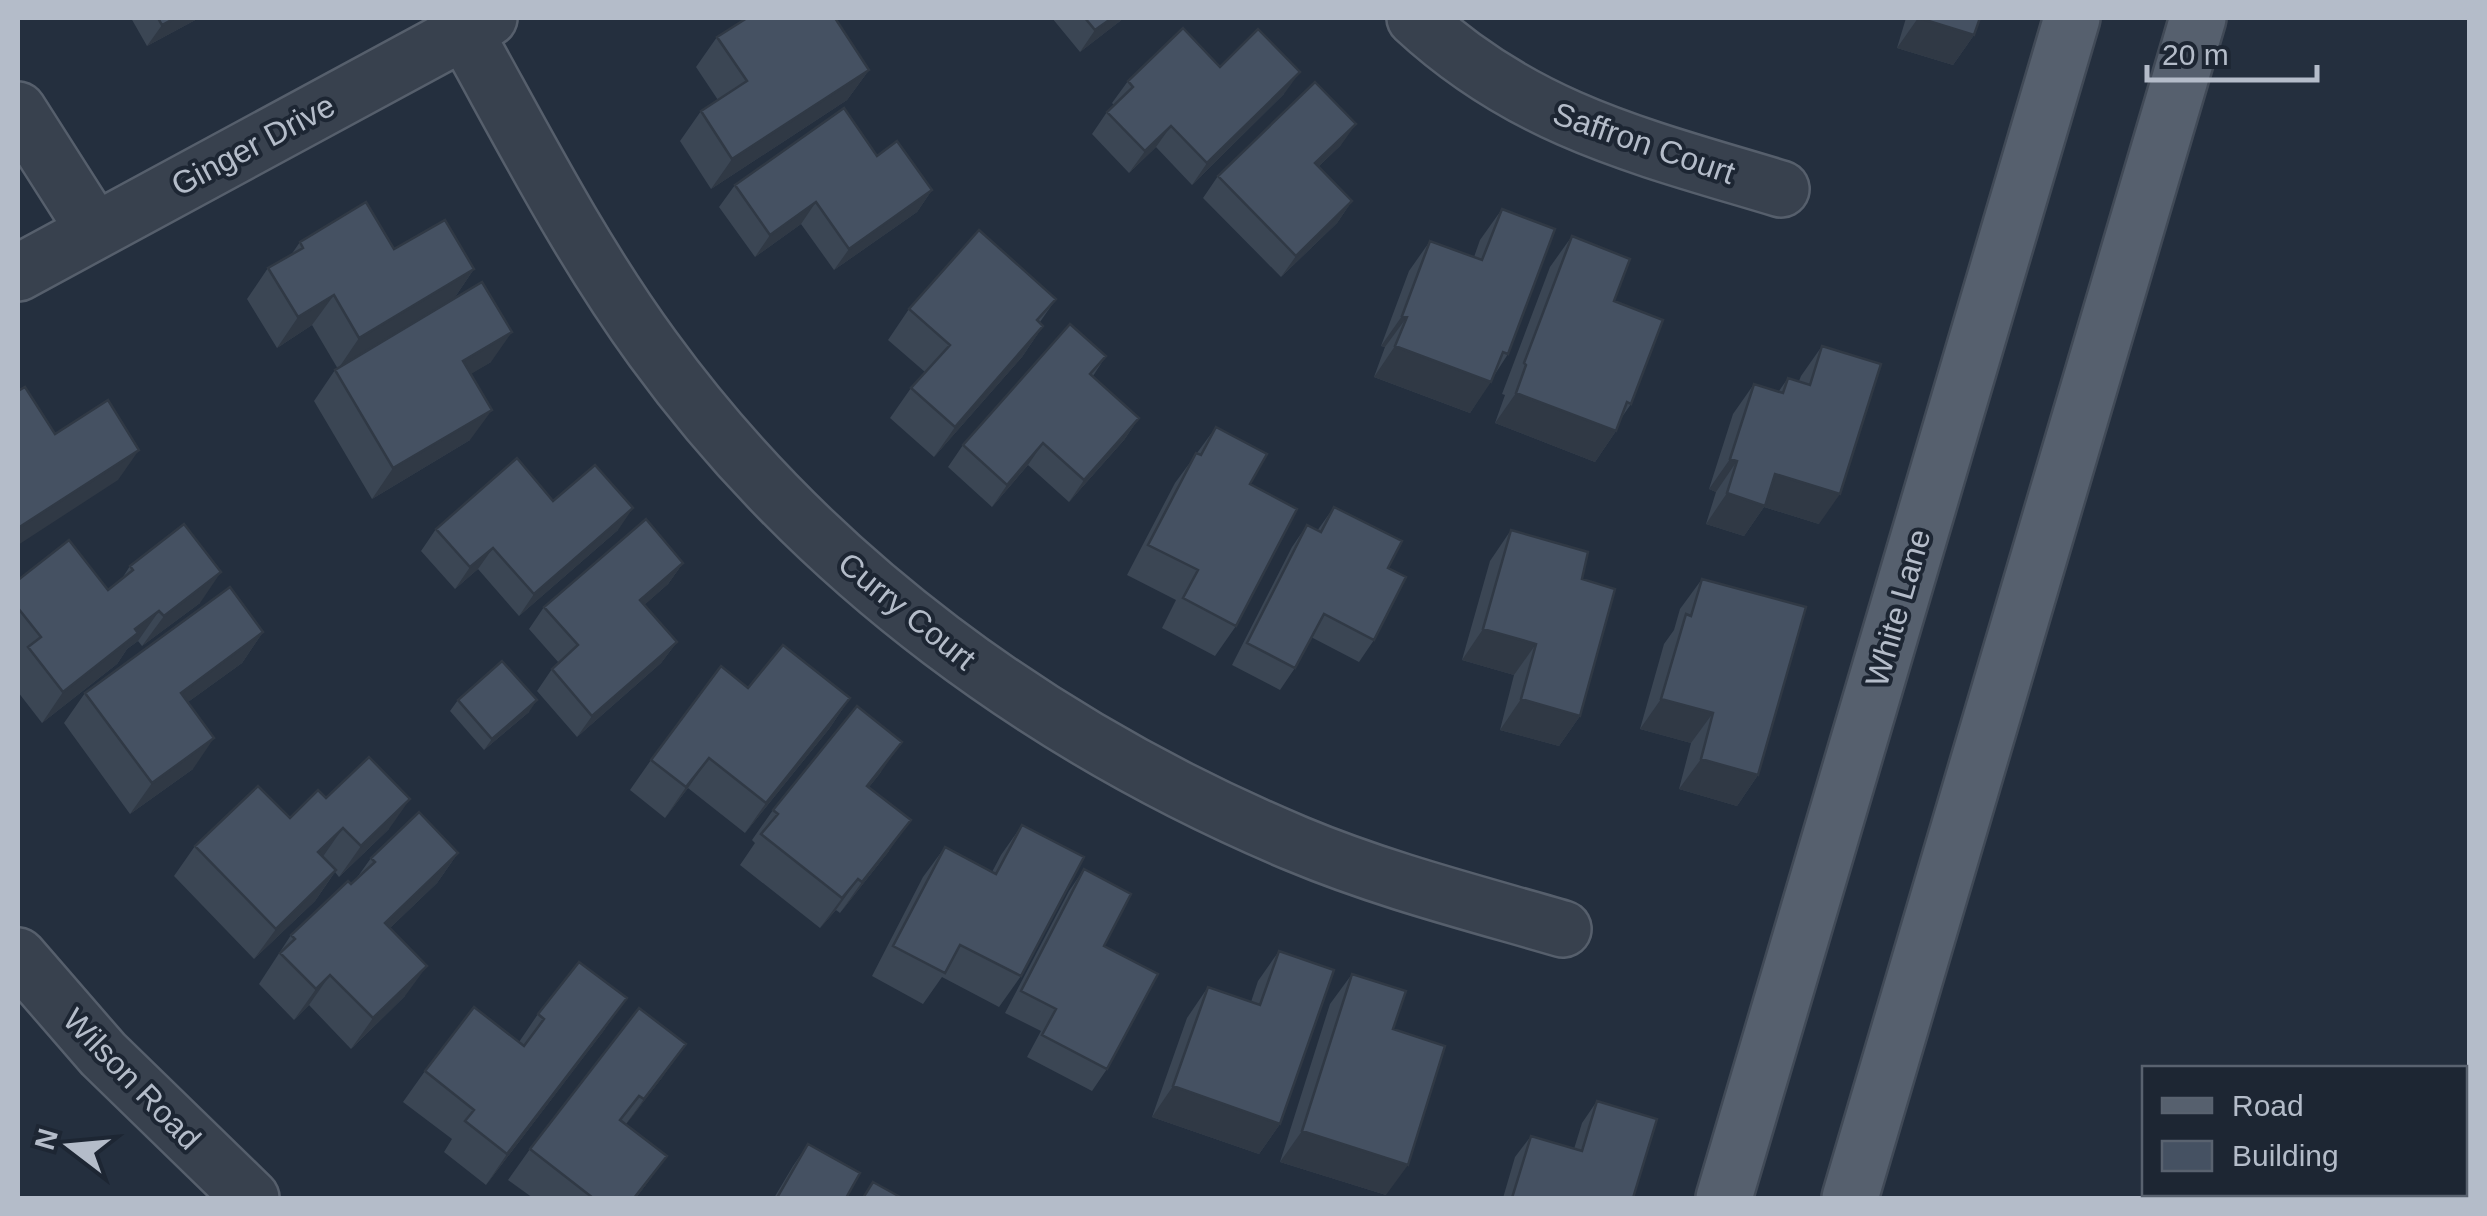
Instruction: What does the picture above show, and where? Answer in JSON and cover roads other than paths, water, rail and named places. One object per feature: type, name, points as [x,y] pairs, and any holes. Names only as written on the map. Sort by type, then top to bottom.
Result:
[{"type":"main road","name":"White Lane","points":[[1724,1198],[2072,18]]},
{"type":"main road","points":[[1850,1198],[2194,27]]},
{"type":"street","name":"Saffron Court","points":[[1415,18],[1447,47],[1522,98],[1603,135],[1781,189]]},
{"type":"street","name":"Ginger Drive","points":[[18,273],[476,24]]},
{"type":"street","name":"Curry Court","points":[[476,24],[581,244],[654,351],[735,450],[824,543],[942,644],[1048,718],[1183,794],[1318,852],[1563,929]]},
{"type":"street","points":[[18,110],[95,231]]},
{"type":"street","name":"Wilson Road","points":[[18,956],[103,1054],[251,1198]]}]
